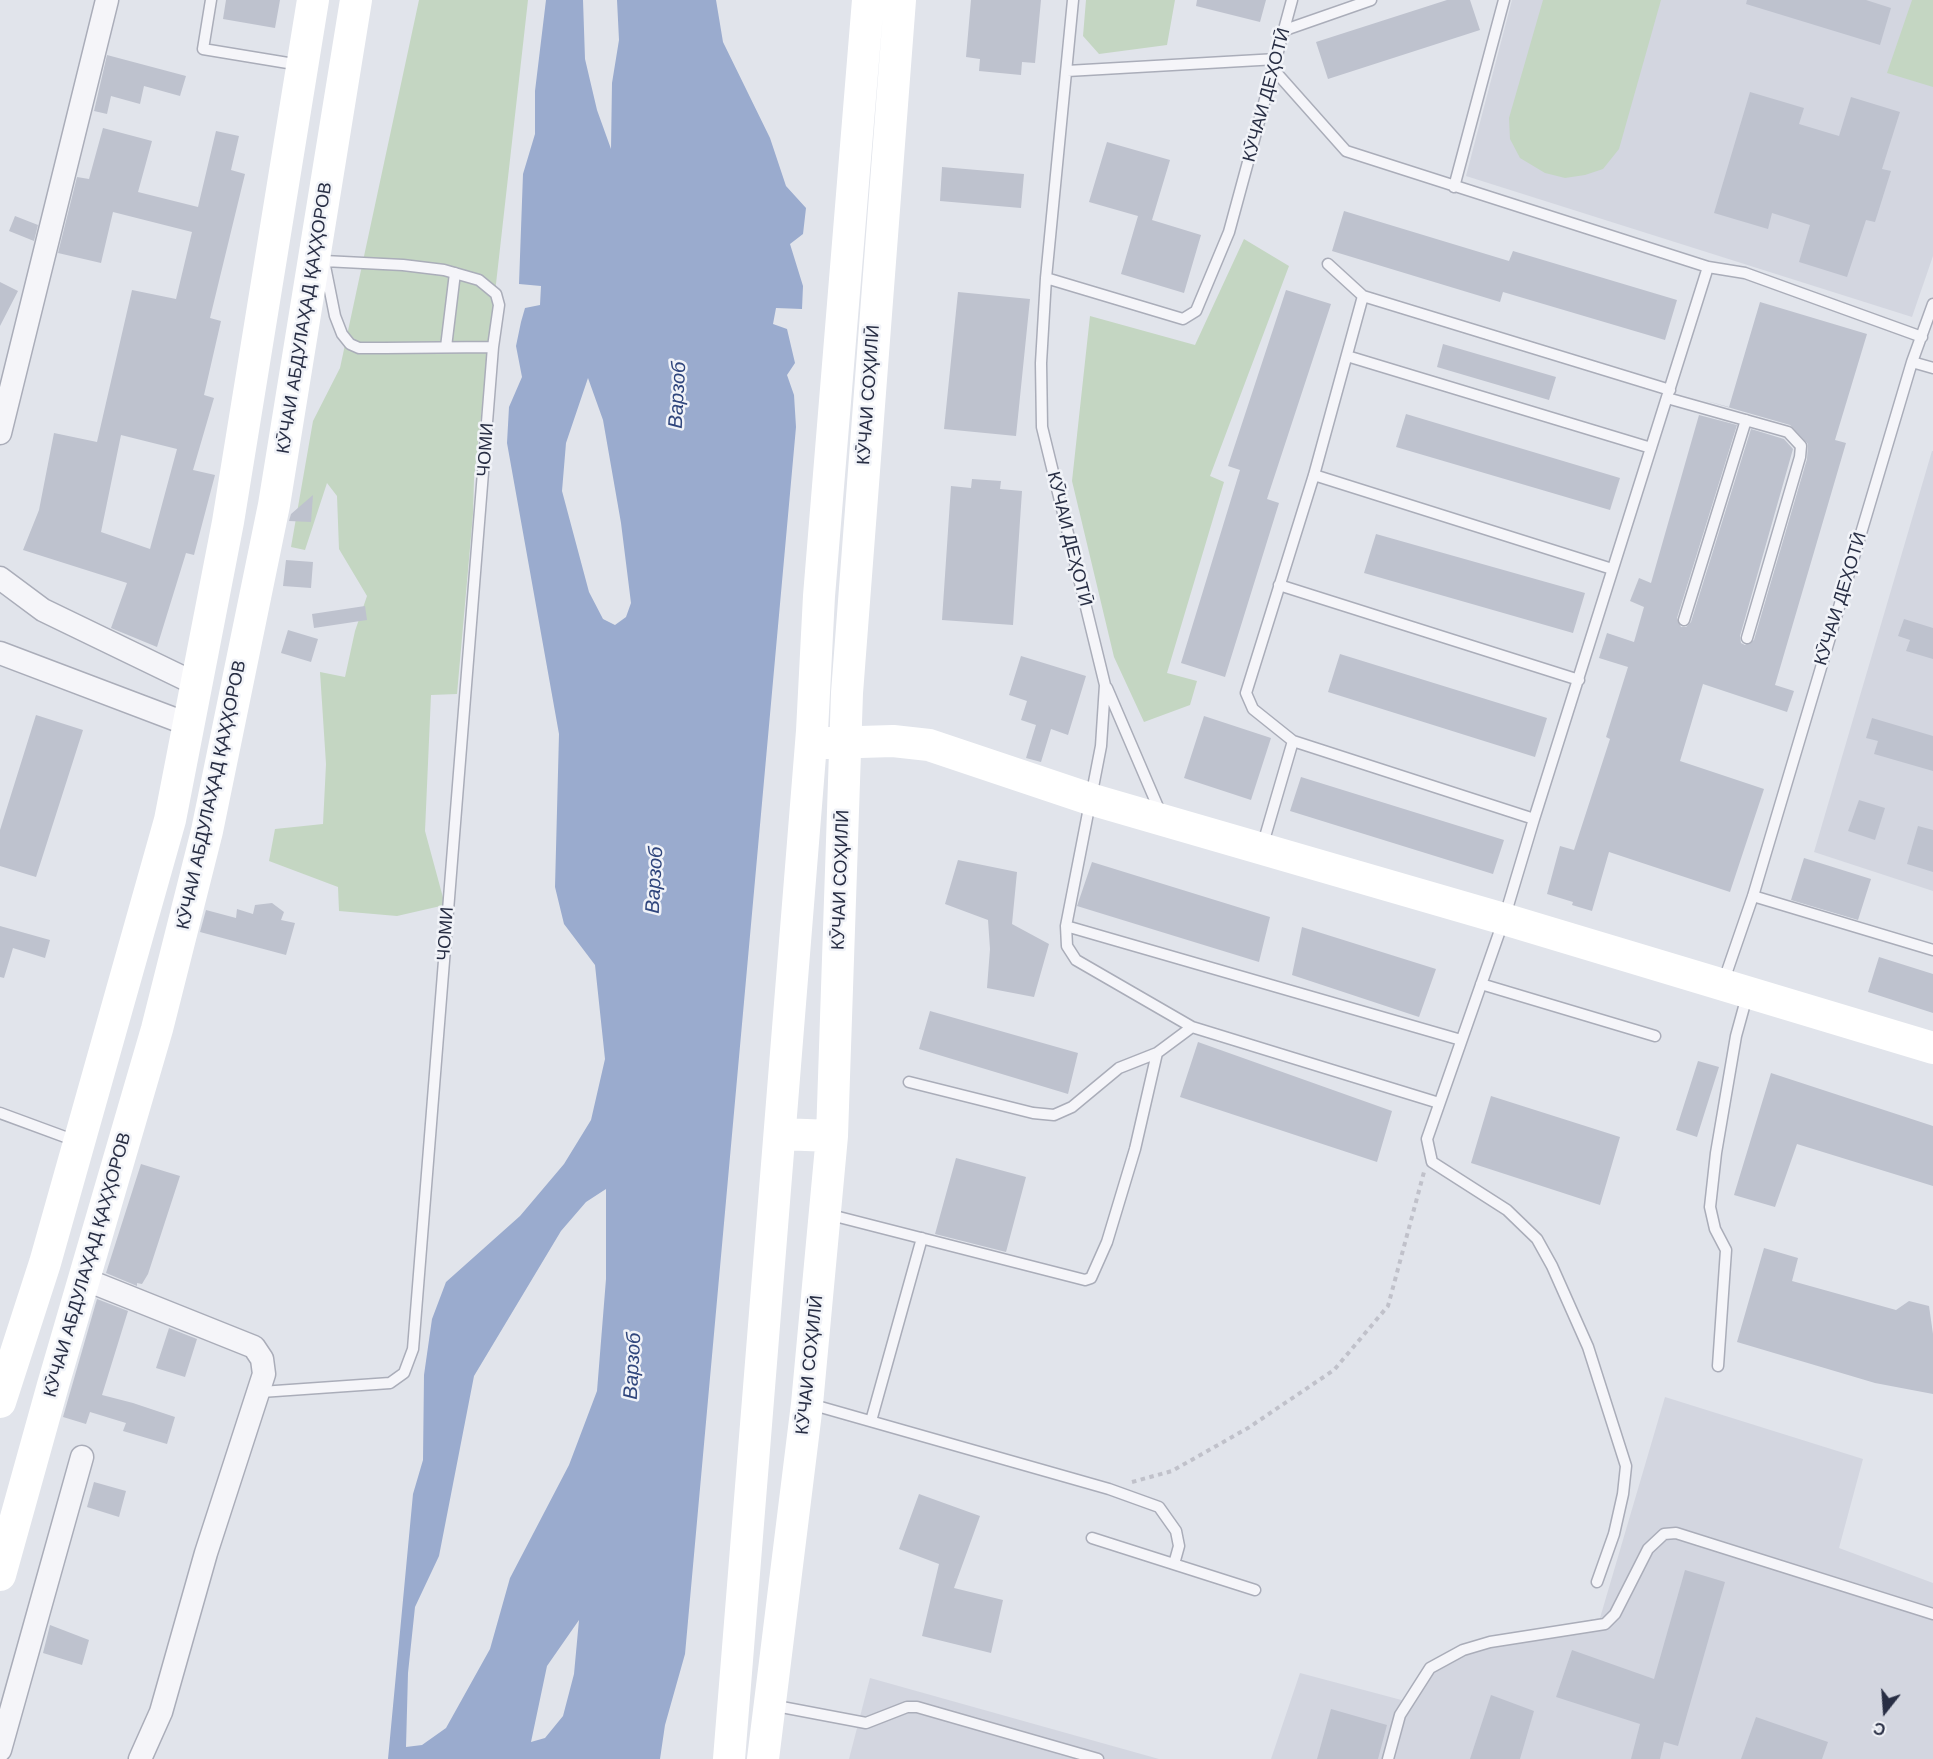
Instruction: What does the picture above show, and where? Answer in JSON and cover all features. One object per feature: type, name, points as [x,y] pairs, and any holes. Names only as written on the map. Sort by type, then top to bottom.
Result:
[{"type":"main road","name":"КӮЧАИ АБДУЛАҲАД ҚАҲҲОРОВ","points":[[0,1402],[5,1371],[45,1263],[170,820],[228,522],[313,0]]},
{"type":"main road","name":"КӮЧАИ АБДУЛАҲАД ҚАҲҲОРОВ","points":[[0,1575],[157,1029],[207,831],[274,505],[357,0]]},
{"type":"main road","points":[[729,1759],[811,744],[820,584],[868,0]]},
{"type":"main road","name":"КӮЧАИ СОҲИЛӢ","points":[[763,1759],[768,1704],[807,1404],[832,1136],[847,693],[900,0]]},
{"type":"main road","points":[[811,744],[893,741],[929,745],[1090,799],[1262,847],[1933,1048]]},
{"type":"main road","points":[[780,1134],[832,1136]]},
{"type":"street","points":[[0,433],[7,369],[107,0]]},
{"type":"street","points":[[0,578],[43,610],[198,685]]},
{"type":"street","points":[[0,653],[190,725]]},
{"type":"street","points":[[84,1279],[254,1347],[262,1359],[264,1374],[261,1392],[206,1552],[161,1712],[140,1759]]},
{"type":"street","points":[[0,1750],[82,1457]]},
{"type":"lane","points":[[211,0],[203,49],[303,65]]},
{"type":"lane","name":"КӮЧАИ ДЕҲОТӢ","points":[[1066,926],[1101,746],[1105,685],[1042,427],[1041,363],[1046,278],[1072,0]]},
{"type":"lane","name":"КӮЧАИ ДЕҲОТӢ","points":[[1046,278],[1183,319],[1196,311],[1228,232],[1292,0]]},
{"type":"lane","points":[[1285,30],[1371,0]]},
{"type":"lane","points":[[1454,188],[1504,0]]},
{"type":"lane","points":[[1067,71],[1275,65],[1346,151],[1454,188],[1708,267],[1745,273],[1922,337]]},
{"type":"lane","points":[[446,347],[455,273],[403,265],[324,261],[335,316],[342,334],[350,344],[358,348],[493,347]]},
{"type":"lane","points":[[1328,264],[1363,296],[1788,432],[1801,446],[1800,457],[1748,638]]},
{"type":"lane","points":[[1597,1582],[1616,1524],[1623,1494],[1626,1466],[1588,1347],[1552,1266],[1537,1239],[1508,1210],[1432,1162],[1427,1139],[1504,919],[1708,267]]},
{"type":"lane","name":"ЧОМИ","points":[[261,1392],[390,1383],[404,1373],[413,1349],[493,347],[498,315],[496,294],[479,280],[455,273]]},
{"type":"lane","points":[[1363,296],[1314,475],[1246,693],[1253,709],[1293,741],[1534,819]]},
{"type":"lane","name":"КӮЧАИ ДЕҲОТӢ","points":[[1718,1366],[1726,1250],[1715,1229],[1710,1207],[1716,1153],[1730,1071],[1735,990],[1753,896],[1912,362],[1933,304]]},
{"type":"lane","points":[[1347,356],[1651,448]]},
{"type":"lane","points":[[1912,362],[1933,368]]},
{"type":"lane","points":[[1683,620],[1746,420]]},
{"type":"lane","points":[[1314,475],[1612,569]]},
{"type":"lane","points":[[1279,585],[1579,680]]},
{"type":"lane","points":[[1105,685],[1143,777],[1164,819]]},
{"type":"lane","points":[[1262,847],[1293,741]]},
{"type":"lane","points":[[1753,896],[1933,950]]},
{"type":"lane","points":[[1439,1103],[1192,1027],[1076,960],[1067,946],[1066,926],[1461,1040]]},
{"type":"lane","points":[[1481,984],[1655,1036]]},
{"type":"lane","points":[[909,1082],[1033,1113],[1054,1115],[1072,1107],[1119,1068],[1157,1053],[1192,1027]]},
{"type":"lane","points":[[826,1213],[1085,1280],[1091,1278],[1107,1242],[1135,1149],[1157,1053]]},
{"type":"lane","points":[[0,1113],[79,1142]]},
{"type":"lane","points":[[870,1420],[922,1238]]},
{"type":"lane","points":[[807,1404],[870,1420],[1159,1506],[1176,1532],[1179,1546],[1174,1564]]},
{"type":"lane","points":[[1388,1759],[1400,1715],[1430,1668],[1463,1650],[1490,1642],[1605,1624],[1615,1614],[1648,1549],[1664,1534],[1676,1533],[1933,1614]]},
{"type":"lane","points":[[1092,1538],[1255,1590]]},
{"type":"lane","points":[[768,1704],[866,1723],[907,1707],[917,1707],[1098,1759]]},
{"type":"path","points":[[1108,1489],[1172,1471],[1248,1428],[1334,1370],[1388,1306],[1429,1154]]},
{"type":"shaded area","points":[[1512,0],[1933,0],[1933,256],[1912,317],[1466,176]]},
{"type":"shaded area","points":[[1933,451],[1933,891],[1814,852]]},
{"type":"shaded area","points":[[1665,1397],[1863,1459],[1839,1548],[1933,1583],[1933,1759],[1271,1759],[1300,1673],[1409,1702],[1430,1664],[1472,1642],[1600,1618]]},
{"type":"shaded area","points":[[870,1678],[1159,1759],[849,1759]]},
{"type":"green space","points":[[419,0],[528,0],[474,479],[457,694],[431,695],[425,831],[445,905],[397,916],[339,911],[338,887],[269,861],[275,829],[323,824],[326,764],[320,672],[345,677],[355,631],[367,596],[339,549],[337,496],[327,483],[305,550],[291,547],[313,421],[340,368]]},
{"type":"green space","points":[[1086,0],[1175,0],[1167,45],[1099,54],[1083,36]]},
{"type":"green space","points":[[1543,0],[1661,0],[1619,149],[1603,169],[1585,175],[1565,178],[1545,173],[1520,158],[1510,139],[1509,118]]},
{"type":"green space","points":[[1912,0],[1933,0],[1933,87],[1887,73]]},
{"type":"green space","points":[[1244,239],[1289,266],[1210,476],[1224,482],[1167,673],[1197,681],[1190,705],[1144,722],[1114,657],[1072,481],[1090,316],[1195,345]]},
{"type":"water","name":"Варзоб","points":[[546,0],[583,0],[585,59],[597,110],[611,149],[612,83],[619,40],[617,0],[716,0],[723,42],[770,138],[786,186],[806,208],[803,234],[790,244],[803,286],[802,309],[776,308],[773,324],[787,329],[795,363],[787,375],[794,395],[796,427],[685,1654],[665,1725],[660,1759],[388,1759],[413,1494],[423,1460],[424,1375],[432,1319],[446,1282],[520,1216],[564,1164],[591,1120],[605,1059],[595,965],[564,924],[555,887],[559,734],[507,443],[509,407],[522,377],[516,346],[521,322],[525,308],[540,305],[541,286],[519,284],[523,174],[535,134],[535,91]],"holes":[[[588,378],[603,420],[621,523],[631,603],[626,617],[615,625],[603,619],[589,592],[562,491],[566,443]],[[606,1189],[606,1279],[597,1391],[569,1465],[510,1578],[490,1649],[446,1728],[422,1745],[406,1747],[408,1673],[415,1607],[439,1556],[474,1376],[561,1231],[586,1202]],[[579,1620],[574,1674],[563,1716],[545,1738],[531,1742],[547,1666]]]},
{"type":"building","points":[[226,0],[280,0],[275,28],[223,19]]},
{"type":"building","points":[[971,0],[1041,0],[1035,63],[1022,62],[1021,75],[979,71],[980,59],[966,57]]},
{"type":"building","points":[[1197,0],[1266,0],[1260,22],[1196,6]]},
{"type":"building","points":[[1447,0],[1470,0],[1480,30],[1328,79],[1316,42]]},
{"type":"building","points":[[1747,0],[1866,0],[1891,8],[1880,45],[1746,4]]},
{"type":"building","points":[[107,55],[186,76],[180,96],[144,86],[140,104],[111,96],[107,114],[94,111]]},
{"type":"building","points":[[1750,92],[1804,108],[1799,124],[1839,136],[1851,97],[1900,112],[1882,169],[1891,171],[1875,222],[1866,220],[1847,277],[1799,262],[1810,225],[1772,213],[1768,229],[1714,213]]},
{"type":"building","points":[[103,128],[152,141],[138,192],[198,207],[216,131],[239,136],[231,170],[245,174],[210,318],[221,321],[204,395],[214,398],[193,470],[215,475],[194,555],[186,553],[157,647],[111,628],[127,583],[23,550],[39,510],[54,433],[97,442],[132,290],[176,299],[192,232],[113,212],[101,263],[58,253],[77,177],[89,179]],"holes":[[[121,435],[177,449],[150,549],[101,532]]]},
{"type":"building","points":[[1107,142],[1170,160],[1152,220],[1201,235],[1184,293],[1121,274],[1138,216],[1089,202]]},
{"type":"building","points":[[942,167],[1024,174],[1021,208],[940,201]]},
{"type":"building","points":[[1344,211],[1509,261],[1513,251],[1677,300],[1665,340],[1503,292],[1500,302],[1332,251]]},
{"type":"building","points":[[15,216],[38,225],[34,241],[9,231]]},
{"type":"building","points":[[0,282],[18,291],[0,326]]},
{"type":"building","points":[[1286,290],[1331,304],[1267,499],[1279,503],[1225,677],[1181,663],[1240,470],[1228,466]]},
{"type":"building","points":[[958,292],[1030,299],[1016,436],[944,429]]},
{"type":"building","points":[[1760,302],[1867,334],[1835,440],[1846,443],[1775,685],[1794,691],[1787,712],[1703,684],[1680,761],[1764,789],[1730,892],[1609,852],[1592,911],[1547,894],[1560,846],[1574,850],[1610,739],[1606,737],[1628,667],[1599,658],[1607,633],[1634,642],[1644,607],[1630,601],[1639,578],[1651,583],[1699,415],[1737,425],[1677,618],[1681,627],[1686,627],[1691,622],[1751,429],[1784,439],[1793,449],[1740,636],[1741,643],[1745,645],[1754,640],[1807,459],[1808,444],[1790,425],[1703,400],[1729,407]]},
{"type":"building","points":[[1443,344],[1556,377],[1549,400],[1437,367]]},
{"type":"building","points":[[1406,414],[1620,478],[1610,510],[1396,447]]},
{"type":"building","points":[[972,479],[1001,481],[1000,489],[1022,491],[1013,625],[942,620],[951,486],[971,488]]},
{"type":"building","points":[[313,495],[311,522],[289,521],[291,514]]},
{"type":"building","points":[[1376,534],[1585,593],[1573,633],[1364,573]]},
{"type":"building","points":[[286,560],[313,562],[311,588],[283,586]]},
{"type":"building","points":[[365,606],[367,620],[314,628],[312,614]]},
{"type":"building","points":[[1904,619],[1933,628],[1933,659],[1906,651],[1910,640],[1898,636]]},
{"type":"building","points":[[288,630],[318,639],[311,662],[281,653]]},
{"type":"building","points":[[1340,654],[1547,718],[1535,757],[1328,692]]},
{"type":"building","points":[[1021,656],[1086,676],[1068,735],[1051,729],[1041,762],[1026,758],[1036,725],[1021,720],[1027,701],[1009,695]]},
{"type":"building","points":[[36,715],[83,730],[36,877],[0,866],[0,830]]},
{"type":"building","points":[[1204,716],[1271,738],[1251,800],[1184,778]]},
{"type":"building","points":[[1872,718],[1933,736],[1933,771],[1874,754],[1878,741],[1866,738]]},
{"type":"building","points":[[1301,777],[1504,840],[1493,874],[1290,811]]},
{"type":"building","points":[[1859,800],[1885,808],[1875,840],[1848,831]]},
{"type":"building","points":[[1918,826],[1933,830],[1933,872],[1907,864]]},
{"type":"building","points":[[1804,858],[1871,879],[1858,920],[1791,900]]},
{"type":"building","points":[[958,860],[1017,872],[1012,924],[1049,944],[1034,997],[987,988],[990,949],[988,920],[945,904]]},
{"type":"building","points":[[1092,862],[1270,917],[1259,962],[1077,906]]},
{"type":"building","points":[[272,903],[284,912],[281,920],[295,923],[286,955],[200,932],[206,910],[236,918],[237,909],[253,914],[255,905]]},
{"type":"building","points":[[0,926],[50,940],[45,958],[13,948],[4,978],[0,977]]},
{"type":"building","points":[[1302,927],[1436,969],[1419,1017],[1292,975]]},
{"type":"building","points":[[1879,957],[1933,974],[1933,1013],[1868,992]]},
{"type":"building","points":[[930,1011],[1078,1053],[1068,1094],[919,1049]]},
{"type":"building","points":[[1198,1042],[1392,1111],[1377,1162],[1180,1097]]},
{"type":"building","points":[[1698,1061],[1719,1067],[1697,1137],[1676,1130]]},
{"type":"building","points":[[1771,1073],[1933,1126],[1933,1186],[1797,1144],[1775,1207],[1734,1195]]},
{"type":"building","points":[[1491,1096],[1620,1137],[1600,1205],[1471,1163]]},
{"type":"building","points":[[956,1158],[1026,1177],[1006,1252],[935,1234]]},
{"type":"building","points":[[141,1164],[180,1176],[148,1274],[142,1284],[137,1283],[137,1286],[106,1273]]},
{"type":"building","points":[[1764,1248],[1798,1258],[1792,1281],[1896,1310],[1909,1301],[1929,1306],[1933,1334],[1933,1394],[1875,1383],[1737,1342]]},
{"type":"building","points":[[97,1299],[128,1311],[102,1395],[175,1417],[167,1444],[123,1431],[126,1423],[90,1412],[86,1424],[63,1417]]},
{"type":"building","points":[[169,1328],[197,1339],[185,1377],[156,1368]]},
{"type":"building","points":[[94,1482],[126,1491],[119,1517],[87,1507]]},
{"type":"building","points":[[919,1494],[980,1516],[954,1588],[1003,1600],[991,1653],[922,1636],[939,1564],[899,1549]]},
{"type":"building","points":[[1685,1570],[1725,1582],[1678,1746],[1664,1742],[1660,1759],[1631,1759],[1640,1724],[1556,1697],[1572,1650],[1654,1679]]},
{"type":"building","points":[[50,1625],[89,1640],[82,1665],[43,1653]]},
{"type":"building","points":[[1491,1695],[1534,1711],[1520,1759],[1470,1759]]},
{"type":"building","points":[[1331,1709],[1387,1725],[1378,1759],[1317,1759]]},
{"type":"building","points":[[1756,1717],[1828,1742],[1822,1759],[1741,1759]]}]
